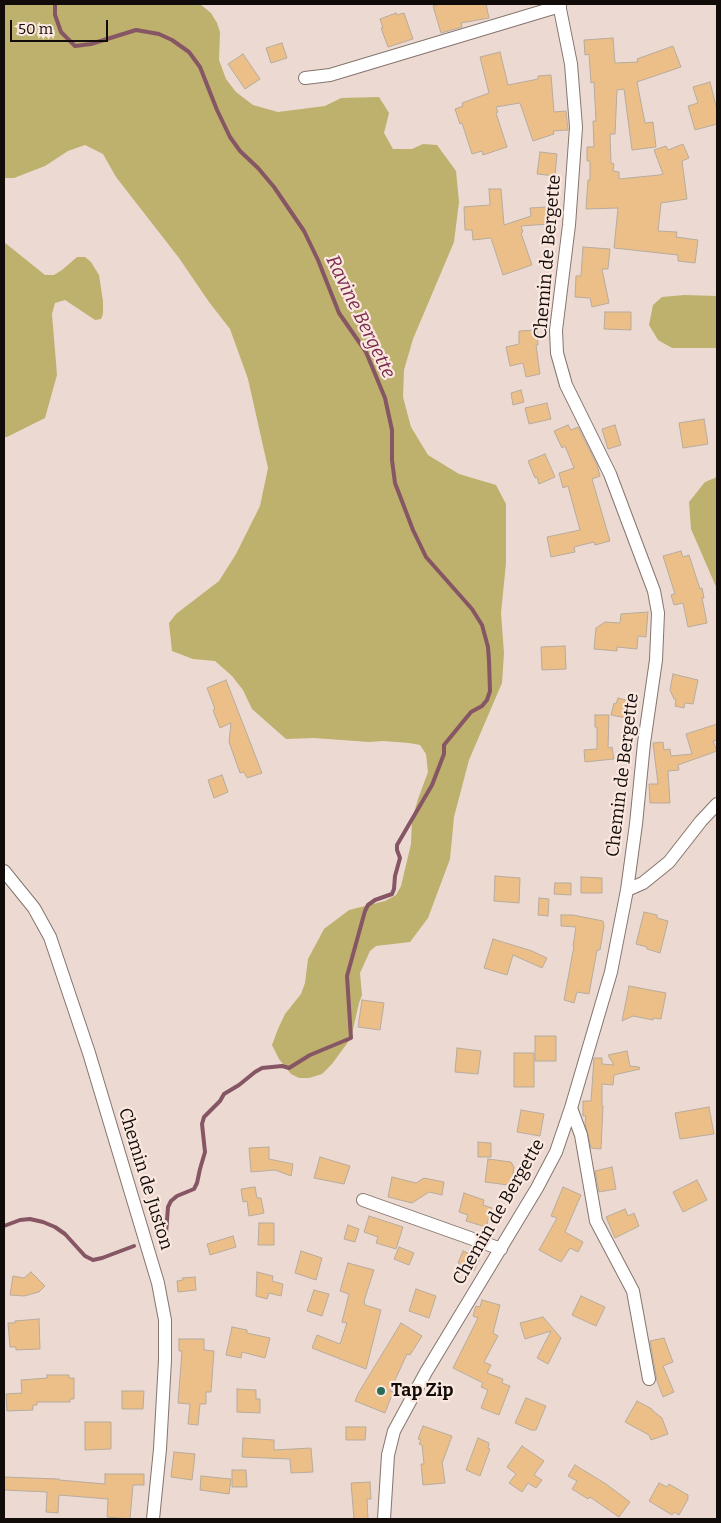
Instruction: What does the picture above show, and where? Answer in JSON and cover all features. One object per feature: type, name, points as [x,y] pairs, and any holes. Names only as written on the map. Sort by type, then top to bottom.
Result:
[{"type":"street","points":[[305,78],[330,75],[560,5]]},
{"type":"street","name":"Chemin de Bergette","points":[[384,1519],[388,1455],[394,1431],[426,1372],[537,1188],[556,1152],[571,1108],[611,972],[627,890],[644,743],[656,660],[658,613],[654,591],[610,474],[566,385],[557,353],[556,330],[569,226],[576,127],[571,64],[560,5]]},
{"type":"street","points":[[627,890],[643,883],[670,862],[701,821],[717,804]]},
{"type":"street","name":"Chemin de Juston","points":[[4,871],[34,908],[50,937],[89,1053],[158,1283],[164,1320],[165,1360],[160,1449],[153,1519]]},
{"type":"street","points":[[571,1108],[581,1135],[596,1220],[633,1292],[648,1379]]},
{"type":"street","points":[[363,1200],[501,1249]]},
{"type":"shaded area","points":[[4,4],[200,4],[211,13],[217,23],[220,32],[219,60],[226,79],[236,92],[253,105],[278,112],[325,106],[341,98],[379,97],[389,113],[384,133],[393,149],[412,149],[423,144],[437,145],[456,171],[459,202],[454,242],[413,339],[404,370],[403,397],[411,427],[428,455],[459,474],[496,485],[506,504],[506,563],[501,613],[504,653],[502,683],[469,760],[454,817],[450,859],[428,918],[410,942],[376,946],[370,951],[360,973],[362,995],[351,1038],[332,1064],[322,1074],[309,1078],[299,1078],[291,1074],[279,1059],[272,1045],[285,1014],[301,994],[305,983],[308,959],[324,929],[349,910],[385,901],[396,895],[401,886],[411,844],[412,820],[428,772],[426,754],[420,745],[409,743],[314,738],[286,739],[252,709],[243,690],[232,676],[215,661],[193,659],[172,651],[169,623],[176,614],[219,581],[236,554],[260,506],[268,468],[248,379],[230,329],[179,258],[116,177],[103,154],[85,145],[68,151],[45,166],[14,178],[4,178]]},
{"type":"shaded area","points":[[4,242],[45,275],[54,275],[77,257],[85,257],[91,262],[99,275],[103,301],[101,319],[95,320],[65,300],[55,303],[52,314],[57,375],[45,418],[7,437],[4,437]]},
{"type":"shaded area","points":[[684,295],[717,296],[717,348],[672,348],[658,340],[649,325],[653,305],[662,297]]},
{"type":"shaded area","points":[[717,477],[717,589],[691,529],[689,502],[705,482]]},
{"type":"building","points":[[441,4],[486,4],[489,18],[461,23],[462,27],[441,33],[433,6]]},
{"type":"building","points":[[396,13],[397,15],[404,13],[413,39],[388,47],[381,28],[383,28],[380,19]]},
{"type":"building","points":[[613,38],[615,63],[638,62],[637,59],[673,46],[681,67],[637,82],[645,123],[653,122],[656,147],[632,150],[624,89],[617,90],[615,134],[610,134],[611,163],[614,164],[613,171],[619,172],[619,179],[663,174],[654,150],[666,146],[668,150],[683,144],[689,158],[682,161],[687,199],[661,203],[658,231],[677,232],[676,237],[698,240],[695,263],[678,261],[678,255],[614,248],[618,208],[586,209],[588,180],[590,180],[590,161],[587,161],[587,147],[594,147],[593,121],[596,121],[594,82],[591,83],[589,54],[585,55],[584,40]]},
{"type":"building","points":[[282,43],[287,58],[271,63],[266,48]]},
{"type":"building","points":[[500,52],[508,85],[538,79],[538,76],[551,75],[554,112],[566,111],[568,130],[553,131],[554,134],[533,141],[520,103],[496,107],[498,112],[496,113],[507,147],[483,155],[482,151],[472,154],[462,123],[460,124],[455,109],[463,106],[462,103],[489,93],[480,57]]},
{"type":"building","points":[[243,54],[260,79],[245,89],[228,64]]},
{"type":"building","points":[[710,82],[717,110],[717,124],[695,130],[688,106],[698,103],[693,87]]},
{"type":"building","points":[[540,152],[557,154],[555,176],[537,174]]},
{"type":"building","points":[[489,189],[501,189],[504,225],[531,216],[530,208],[547,207],[549,224],[521,226],[523,232],[521,233],[532,265],[503,275],[491,238],[473,240],[472,230],[465,230],[464,207],[490,205]]},
{"type":"building","points":[[583,247],[610,249],[608,269],[602,269],[609,303],[592,307],[590,298],[575,297],[576,276],[581,276]]},
{"type":"building","points":[[605,312],[631,312],[631,330],[604,329]]},
{"type":"building","points":[[537,330],[538,345],[536,345],[540,374],[526,377],[523,363],[510,366],[506,347],[519,344],[519,331]]},
{"type":"building","points":[[521,390],[524,402],[513,405],[511,393]]},
{"type":"building","points":[[547,403],[551,419],[529,424],[525,408]]},
{"type":"building","points":[[704,419],[708,444],[683,448],[679,423]]},
{"type":"building","points":[[568,425],[571,430],[578,427],[597,465],[600,476],[592,479],[610,541],[595,545],[594,542],[574,547],[575,552],[551,557],[547,537],[580,530],[568,486],[563,488],[559,473],[574,468],[565,446],[562,448],[554,431]]},
{"type":"building","points":[[615,425],[621,445],[608,449],[602,429]]},
{"type":"building","points":[[545,454],[555,477],[539,484],[528,461]]},
{"type":"building","points":[[681,551],[683,557],[689,555],[700,589],[702,588],[707,623],[688,627],[683,603],[674,605],[671,595],[675,594],[663,556]]},
{"type":"building","points":[[648,612],[646,637],[638,636],[637,649],[617,647],[617,651],[594,649],[596,628],[605,622],[620,623],[621,614]]},
{"type":"building","points":[[565,646],[566,669],[542,670],[541,647]]},
{"type":"building","points":[[673,674],[698,680],[693,704],[685,703],[684,708],[675,706],[676,699],[674,699],[670,690]]},
{"type":"building","points":[[226,680],[262,773],[247,778],[244,772],[240,773],[229,742],[231,723],[220,728],[207,688]]},
{"type":"building","points":[[618,698],[630,701],[626,718],[611,715],[614,703],[616,704]]},
{"type":"building","points":[[595,715],[609,715],[608,748],[612,747],[614,759],[585,762],[584,750],[597,749]]},
{"type":"building","points":[[717,724],[717,740],[713,741],[717,751],[678,765],[679,770],[668,771],[670,803],[650,803],[649,784],[658,784],[653,743],[663,742],[664,750],[670,749],[671,756],[692,754],[686,734]]},
{"type":"building","points":[[222,775],[228,792],[214,798],[208,780]]},
{"type":"building","points":[[495,876],[520,878],[519,903],[494,901]]},
{"type":"building","points":[[581,877],[602,878],[602,893],[581,893]]},
{"type":"building","points":[[555,883],[571,883],[571,895],[554,894]]},
{"type":"building","points":[[539,898],[549,899],[548,916],[538,915]]},
{"type":"building","points":[[644,912],[657,915],[657,918],[668,921],[660,953],[636,944]]},
{"type":"building","points":[[561,915],[573,915],[603,921],[604,926],[600,950],[597,950],[589,994],[577,992],[574,1003],[564,1000],[576,927],[561,926]]},
{"type":"building","points":[[493,939],[532,951],[547,958],[542,968],[513,955],[507,975],[484,968]]},
{"type":"building","points":[[629,986],[666,993],[661,1019],[653,1018],[653,1020],[633,1016],[622,1021]]},
{"type":"building","points":[[362,1000],[384,1003],[380,1030],[358,1027]]},
{"type":"building","points":[[535,1036],[556,1036],[556,1061],[535,1061]]},
{"type":"building","points":[[457,1048],[481,1051],[478,1074],[455,1072]]},
{"type":"building","points":[[627,1051],[630,1066],[639,1067],[640,1069],[614,1075],[613,1085],[602,1084],[601,1149],[591,1148],[585,1123],[586,1116],[583,1116],[583,1101],[591,1101],[594,1058],[602,1058],[602,1064],[614,1065],[608,1055]]},
{"type":"building","points":[[514,1053],[534,1053],[534,1087],[514,1087]]},
{"type":"building","points":[[709,1107],[714,1134],[680,1139],[675,1113]]},
{"type":"building","points":[[521,1110],[544,1114],[540,1136],[517,1132]]},
{"type":"building","points":[[478,1142],[491,1143],[491,1157],[478,1157]]},
{"type":"building","points":[[269,1147],[269,1159],[293,1164],[291,1176],[275,1170],[251,1172],[249,1148]]},
{"type":"building","points":[[320,1157],[350,1166],[344,1184],[314,1178]]},
{"type":"building","points":[[488,1159],[511,1162],[514,1167],[512,1181],[508,1185],[485,1182]]},
{"type":"building","points":[[612,1167],[616,1189],[599,1192],[595,1171]]},
{"type":"building","points":[[392,1177],[416,1183],[424,1178],[444,1182],[442,1195],[429,1192],[412,1203],[388,1197]]},
{"type":"building","points":[[697,1180],[707,1200],[683,1212],[673,1192]]},
{"type":"building","points":[[255,1187],[257,1198],[261,1198],[264,1213],[249,1216],[247,1201],[243,1202],[241,1189]]},
{"type":"building","points":[[563,1187],[581,1195],[565,1232],[583,1242],[578,1252],[570,1248],[561,1262],[539,1250],[557,1218],[551,1216]]},
{"type":"building","points":[[464,1193],[484,1200],[483,1205],[492,1208],[486,1227],[466,1221],[468,1215],[459,1212]]},
{"type":"building","points":[[625,1209],[628,1216],[634,1213],[639,1226],[615,1238],[606,1217]]},
{"type":"building","points":[[369,1216],[403,1227],[396,1249],[376,1243],[378,1237],[364,1232]]},
{"type":"building","points":[[259,1223],[274,1223],[274,1245],[258,1245]]},
{"type":"building","points":[[348,1225],[359,1229],[355,1242],[344,1239]]},
{"type":"building","points":[[233,1236],[236,1247],[210,1255],[207,1244]]},
{"type":"building","points":[[399,1247],[414,1253],[409,1265],[394,1259]]},
{"type":"building","points":[[301,1251],[322,1258],[316,1280],[295,1273]]},
{"type":"building","points":[[463,1251],[480,1258],[474,1271],[458,1263]]},
{"type":"building","points":[[348,1263],[374,1270],[364,1301],[365,1305],[381,1310],[366,1369],[312,1348],[317,1335],[340,1344],[347,1323],[342,1322],[349,1294],[340,1291]]},
{"type":"building","points":[[31,1272],[45,1286],[39,1292],[24,1296],[10,1295],[13,1276],[24,1278]]},
{"type":"building","points":[[257,1272],[273,1276],[272,1281],[283,1284],[281,1296],[269,1293],[267,1299],[256,1296]]},
{"type":"building","points":[[195,1277],[196,1290],[178,1292],[177,1281],[183,1280],[182,1278]]},
{"type":"building","points":[[416,1289],[436,1296],[429,1318],[409,1311]]},
{"type":"building","points":[[314,1290],[329,1294],[322,1316],[307,1311]]},
{"type":"building","points":[[581,1296],[605,1307],[596,1326],[572,1315]]},
{"type":"building","points":[[482,1300],[500,1305],[493,1333],[498,1336],[484,1362],[491,1365],[487,1373],[503,1379],[502,1383],[510,1386],[499,1415],[481,1408],[488,1390],[481,1387],[483,1383],[453,1368],[478,1318],[473,1316],[476,1306],[480,1307]]},
{"type":"building","points":[[543,1317],[561,1338],[548,1364],[537,1358],[551,1331],[525,1339],[520,1323]]},
{"type":"building","points":[[39,1319],[40,1349],[16,1350],[16,1347],[10,1347],[8,1323]]},
{"type":"building","points":[[401,1323],[422,1336],[410,1355],[407,1354],[390,1391],[393,1392],[385,1413],[355,1401]]},
{"type":"building","points":[[232,1327],[247,1330],[247,1333],[270,1338],[265,1358],[242,1352],[241,1358],[226,1355]]},
{"type":"building","points":[[664,1338],[673,1362],[663,1366],[674,1392],[663,1397],[657,1381],[650,1341]]},
{"type":"building","points":[[179,1339],[204,1339],[204,1350],[214,1351],[211,1392],[206,1392],[206,1404],[200,1404],[198,1425],[188,1424],[190,1404],[178,1403],[182,1351],[179,1351]]},
{"type":"building","points":[[47,1375],[69,1375],[69,1378],[74,1378],[74,1399],[70,1399],[70,1402],[37,1402],[37,1405],[33,1405],[33,1410],[7,1411],[6,1394],[22,1393],[21,1380],[47,1378]]},
{"type":"building","points":[[237,1389],[256,1390],[256,1399],[260,1399],[260,1413],[237,1412]]},
{"type":"building","points":[[122,1391],[144,1391],[143,1409],[122,1409]]},
{"type":"building","points":[[526,1398],[546,1406],[536,1430],[531,1430],[515,1423]]},
{"type":"building","points":[[637,1401],[652,1409],[662,1418],[668,1434],[651,1440],[649,1435],[625,1422]]},
{"type":"building","points":[[85,1422],[111,1422],[111,1449],[85,1450]]},
{"type":"building","points":[[423,1426],[452,1436],[442,1461],[445,1483],[423,1485],[421,1464],[424,1464],[422,1445],[419,1444],[421,1440],[418,1439]]},
{"type":"building","points":[[346,1427],[366,1427],[365,1440],[346,1440]]},
{"type":"building","points":[[243,1438],[274,1440],[274,1450],[311,1448],[313,1472],[291,1473],[290,1459],[242,1457]]},
{"type":"building","points":[[478,1438],[489,1443],[488,1448],[490,1449],[480,1476],[466,1470]]},
{"type":"building","points":[[522,1446],[544,1461],[534,1475],[542,1480],[536,1488],[528,1483],[522,1492],[509,1483],[516,1474],[507,1467]]},
{"type":"building","points":[[174,1452],[195,1454],[192,1480],[171,1477]]},
{"type":"building","points":[[575,1465],[606,1484],[630,1502],[619,1517],[590,1497],[588,1499],[572,1489],[577,1481],[568,1476]]},
{"type":"building","points":[[232,1470],[246,1470],[247,1487],[232,1487]]},
{"type":"building","points":[[105,1474],[144,1474],[144,1485],[133,1485],[130,1519],[107,1517],[108,1499],[59,1495],[58,1513],[46,1512],[47,1492],[4,1490],[4,1477],[59,1479],[105,1484]]},
{"type":"building","points":[[201,1476],[231,1479],[229,1494],[200,1490]]},
{"type":"building","points":[[370,1482],[371,1499],[367,1499],[368,1519],[354,1519],[351,1483]]},
{"type":"building","points":[[659,1483],[667,1487],[669,1484],[688,1495],[688,1499],[679,1515],[674,1512],[672,1515],[649,1501]]},
{"type":"waterway","name":"Ravine Bergette","points":[[55,4],[55,15],[61,32],[75,46],[91,44],[136,30],[159,34],[172,40],[189,52],[200,67],[230,137],[240,151],[274,187],[304,231],[339,313],[366,352],[385,398],[392,430],[392,460],[395,483],[413,530],[426,557],[472,609],[482,625],[488,647],[490,691],[487,700],[482,706],[471,712],[444,745],[444,754],[432,785],[397,845],[400,858],[392,894],[375,900],[368,905],[365,911],[347,976],[351,1038],[310,1055],[289,1068],[282,1066],[262,1068],[224,1094],[220,1101],[204,1117],[202,1124],[205,1152],[197,1183],[194,1189],[177,1196],[171,1201],[168,1207],[166,1234],[159,1240]]},
{"type":"waterway","name":"Ravine Bergette","points":[[4,1226],[20,1220],[30,1219],[43,1222],[65,1234],[85,1256],[93,1260],[134,1246]]},
{"type":"place","name":"Tap Zip","points":[[381,1391]]}]
